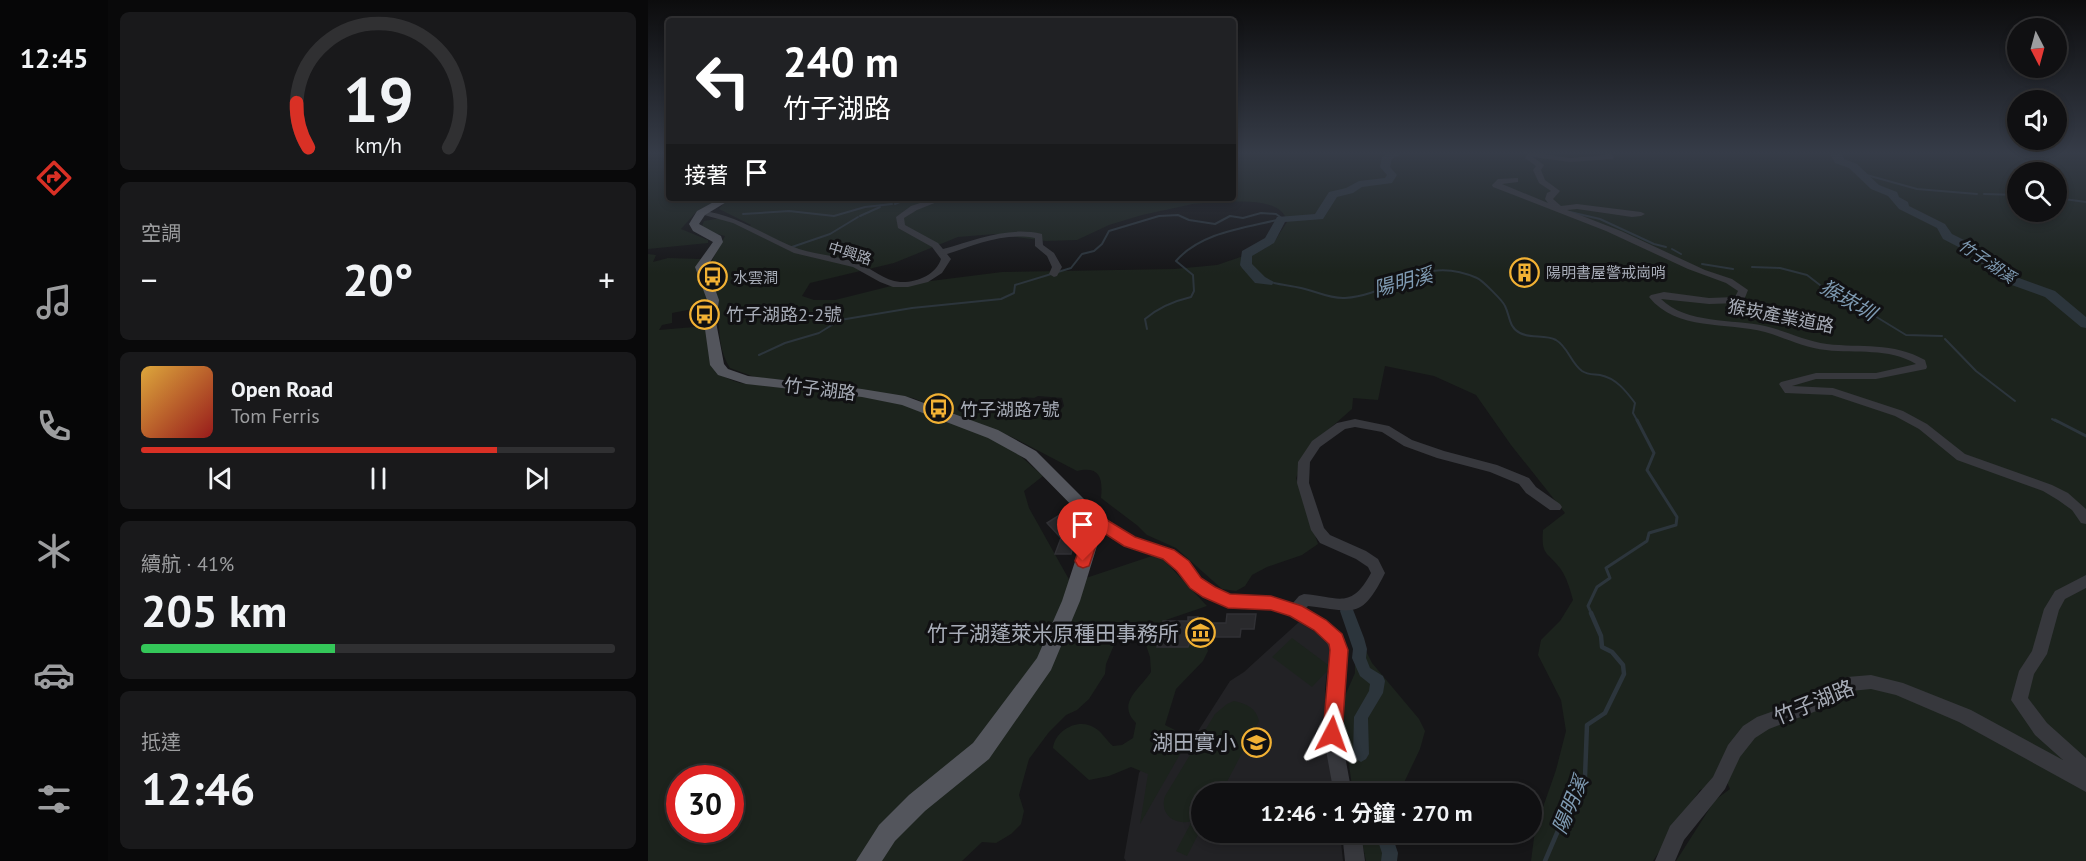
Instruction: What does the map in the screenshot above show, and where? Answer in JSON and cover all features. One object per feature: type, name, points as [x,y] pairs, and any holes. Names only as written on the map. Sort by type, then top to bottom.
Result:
[{"type":"main road","points":[[700,213],[722,201]]},
{"type":"main road","name":"竹子湖路","points":[[700,213],[694,224],[697,229],[717,238],[718,242],[701,267],[713,300],[710,322],[717,365],[723,372],[746,380],[862,393],[905,401],[993,434],[1031,455],[1097,520]]},
{"type":"main road","points":[[868,861],[887,832],[981,751],[1044,664],[1071,601],[1097,520]]},
{"type":"street","points":[[1516,192],[1562,209],[1573,206],[1631,215],[1641,214]]},
{"type":"street","name":"猴崁產業道路","points":[[1554,192],[1550,195],[1550,199],[1562,209],[1591,224],[1615,231],[1696,269],[1733,282],[1743,290],[1739,300],[1708,301],[1664,295],[1654,297],[1668,309],[1723,325],[1767,330],[1818,346],[1882,350],[1918,360],[1922,367],[1876,376],[1816,376],[1785,384],[1789,390],[1829,390],[1911,419],[1959,456],[2064,497],[2080,509],[2086,519]]},
{"type":"street","points":[[934,201],[914,208],[900,217],[901,226],[935,245],[942,252],[1004,234],[1025,233],[1038,236],[1039,246],[1051,255],[1057,267],[1054,274]]},
{"type":"street","name":"中興路","points":[[700,213],[717,214],[734,219],[790,249],[855,265],[893,284],[914,282],[938,273],[946,264],[942,252]]},
{"type":"street","points":[[1296,611],[1304,600],[1342,607],[1354,604],[1372,587],[1378,573],[1373,563],[1361,555],[1325,539],[1318,530],[1303,483],[1304,462],[1316,444],[1341,426],[1355,423],[1385,429],[1408,443],[1441,455],[1493,468],[1524,481],[1531,490],[1555,507]]},
{"type":"street","name":"竹子湖路","points":[[1097,520],[1129,541],[1168,554],[1183,566],[1196,583],[1209,592],[1228,601],[1271,603],[1296,611],[1320,625],[1336,640],[1339,650],[1332,734],[1341,783]]},
{"type":"street","points":[[2086,581],[2060,595],[2052,609],[2039,654],[2027,672],[2019,700],[2029,717],[2086,770]]},
{"type":"street","name":"竹子湖路","points":[[1665,861],[1677,833],[1719,783],[1734,751],[1749,732],[1763,723],[1829,699],[1847,684],[1871,682],[1897,688],[1946,708],[2004,737],[2086,783]]},
{"type":"street","points":[[1353,843],[1355,861]]},
{"type":"shaded area","points":[[648,192],[666,192],[666,201],[717,201],[697,211],[681,229],[708,240],[708,243],[648,249]]},
{"type":"shaded area","points":[[1236,192],[2007,192],[2007,222],[2067,222],[2067,192],[2086,192],[2086,861],[1676,861],[1715,800],[1730,789],[1727,782],[1700,790],[1653,861],[1531,861],[1533,843],[1542,843],[1542,810],[1566,731],[1561,700],[1538,655],[1541,640],[1560,621],[1573,600],[1565,576],[1543,545],[1543,530],[1565,513],[1511,445],[1476,395],[1434,376],[1385,366],[1378,400],[1353,398],[1352,409],[1311,445],[1296,478],[1318,544],[1302,555],[1267,567],[1252,575],[1245,586],[1236,591],[1222,589],[1176,548],[1147,535],[1101,498],[1100,479],[1091,470],[1077,471],[1012,437],[913,398],[815,382],[757,378],[730,368],[721,346],[719,308],[697,313],[693,309],[672,313],[672,323],[662,325],[659,330],[706,326],[709,355],[715,369],[720,374],[740,383],[859,396],[900,404],[976,431],[1016,452],[1043,476],[1024,491],[1029,508],[1071,583],[1152,556],[1162,558],[1207,606],[1163,621],[1157,646],[1188,647],[1189,644],[1205,642],[1208,651],[1203,661],[1176,689],[1165,725],[1175,730],[1183,749],[1140,824],[1148,774],[1131,767],[1109,776],[1089,780],[1053,748],[1063,731],[1082,724],[1095,728],[1113,746],[1122,745],[1133,738],[1136,723],[1128,709],[1132,696],[1151,672],[1150,657],[1145,642],[1149,626],[1119,633],[1106,664],[1105,674],[1089,699],[1077,710],[1066,715],[1049,732],[1029,759],[1019,795],[1024,811],[1021,824],[1011,834],[996,843],[982,842],[962,861],[648,861],[648,254],[656,255],[653,262],[668,258],[701,259],[697,273],[702,274],[707,270],[725,236],[709,232],[702,226],[704,221],[721,218],[751,225],[719,209],[727,201],[1236,201]],"holes":[[[1245,201],[1267,204],[1276,208],[1287,222],[1276,239],[1264,249],[1217,265],[1174,269],[1002,272],[891,286],[835,300],[814,300],[802,296],[810,283],[894,263],[958,237],[995,234],[1046,241],[1077,240],[1109,225],[1142,215],[1193,204]],[[1022,397],[1062,398],[1064,406],[1054,417],[1010,408]]]},
{"type":"shaded area","name":"湖田實小","points":[[1299,622],[1325,638],[1330,648],[1325,689],[1326,740],[1333,783],[1191,783],[1191,843],[1341,843],[1343,861],[1126,861],[1124,858],[1139,773],[1148,759],[1159,750],[1193,739],[1230,681],[1244,672]]},
{"type":"shaded area","points":[[1355,629],[1372,663],[1419,719],[1425,731],[1420,749],[1404,783],[1352,783],[1342,713],[1344,698],[1355,673]]},
{"type":"shaded area","points":[[1292,638],[1331,667],[1312,687],[1272,657]]},
{"type":"shaded area","points":[[1234,701],[1250,707],[1256,713],[1259,721],[1226,783],[1191,783],[1191,821],[1174,820],[1166,814],[1164,809],[1165,796],[1215,714]]},
{"type":"shaded area","points":[[1191,823],[1191,843],[1194,843],[1187,856],[1176,851]]},
{"type":"shaded area","points":[[1362,843],[1390,843],[1393,861],[1366,861]]},
{"type":"building","points":[[1066,511],[1082,529],[1077,531],[1071,554],[1055,554],[1061,538],[1047,523]]},
{"type":"building","name":"竹子湖蓬萊米原種田事務所","points":[[1227,614],[1256,614],[1254,629],[1241,629],[1240,637],[1206,637],[1205,642],[1189,644],[1188,647],[1157,647],[1163,621],[1188,621],[1188,617],[1198,617],[1197,623],[1226,623]]},
{"type":"waterway","name":"陽明溪","points":[[1267,282],[1260,280],[1246,265],[1246,254],[1270,240],[1281,219],[1319,217],[1333,194],[1343,192]]},
{"type":"waterway","name":"竹子湖溪","points":[[1888,192],[1893,194],[1894,199],[1904,204],[1903,207],[1941,226],[1947,236],[1980,253],[1982,259],[2001,268],[2014,281],[2050,294],[2086,324]]},
{"type":"waterway","points":[[1955,192],[1977,194]]},
{"type":"waterway","points":[[1984,194],[2007,195]]},
{"type":"waterway","points":[[2067,199],[2086,202]]},
{"type":"waterway","points":[[895,204],[902,201]]},
{"type":"waterway","points":[[743,214],[789,211],[834,216],[865,207],[892,204]]},
{"type":"waterway","points":[[860,216],[880,207]]},
{"type":"waterway","points":[[1570,212],[1600,219],[1654,244],[1666,247]]},
{"type":"waterway","points":[[759,355],[785,343],[819,333],[840,320],[912,308],[1001,299],[1014,293],[1015,285],[1071,268],[1082,254],[1094,251],[1102,244],[1109,231],[1159,216],[1178,215],[1189,220],[1215,224],[1230,216],[1243,218],[1261,213],[1276,214],[1283,219]]},
{"type":"waterway","points":[[792,247],[830,234],[858,217]]},
{"type":"waterway","points":[[1147,329],[1145,319],[1150,315],[1167,305],[1191,297],[1194,291],[1193,275],[1176,261],[1186,251],[1224,232],[1281,219]]},
{"type":"waterway","name":"猴崁圳","points":[[1672,249],[1681,254]]},
{"type":"waterway","name":"猴崁圳","points":[[1702,264],[1733,269]]},
{"type":"waterway","name":"猴崁圳","points":[[1752,267],[1780,268],[1807,275],[1829,292],[1852,302],[1906,335],[1942,336]]},
{"type":"waterway","name":"陽明溪","points":[[1274,283],[1345,298],[1379,290],[1409,277],[1440,270],[1458,272],[1477,278],[1488,286],[1503,303],[1516,331],[1524,335],[1556,340],[1582,371],[1606,377],[1620,386],[1635,403],[1633,413],[1638,422]]},
{"type":"waterway","name":"猴崁圳","points":[[1945,339],[1976,371],[2015,401]]},
{"type":"waterway","name":"猴崁圳","points":[[2052,419],[2058,422]]},
{"type":"waterway","name":"陽明溪","points":[[1592,615],[1588,606],[1597,587],[1610,578],[1606,568],[1647,541],[1649,533],[1676,525],[1677,517],[1647,470],[1654,453],[1637,420]]},
{"type":"waterway","name":"猴崁圳","points":[[2055,420],[2086,436]]},
{"type":"waterway","points":[[1347,611],[1357,638],[1360,649],[1359,658],[1365,672],[1378,681],[1376,693],[1361,717],[1361,754]]},
{"type":"waterway","name":"陽明溪","points":[[1545,861],[1572,798],[1585,777],[1587,725],[1605,713],[1624,674],[1623,665],[1612,652],[1602,647],[1601,636],[1591,613]]},
{"type":"waterway","points":[[1387,843],[1390,853],[1389,861]]},
{"type":"place","name":"陽明書屋警戒崗哨","points":[[1525,272]]},
{"type":"place","name":"水雲澗","points":[[712,277]]},
{"type":"place","name":"竹子湖路2-2號","points":[[705,314]]},
{"type":"place","name":"竹子湖路7號","points":[[939,409]]},
{"type":"place","name":"竹子湖蓬萊米原種田事務所","points":[[1200,633]]},
{"type":"place","name":"湖田實小","points":[[1257,742]]},
{"type":"route","points":[[1083,561],[1097,520],[1129,541],[1168,554],[1183,566],[1196,583],[1228,601],[1271,603],[1296,611],[1320,625],[1336,640],[1339,650],[1332,734]]}]
